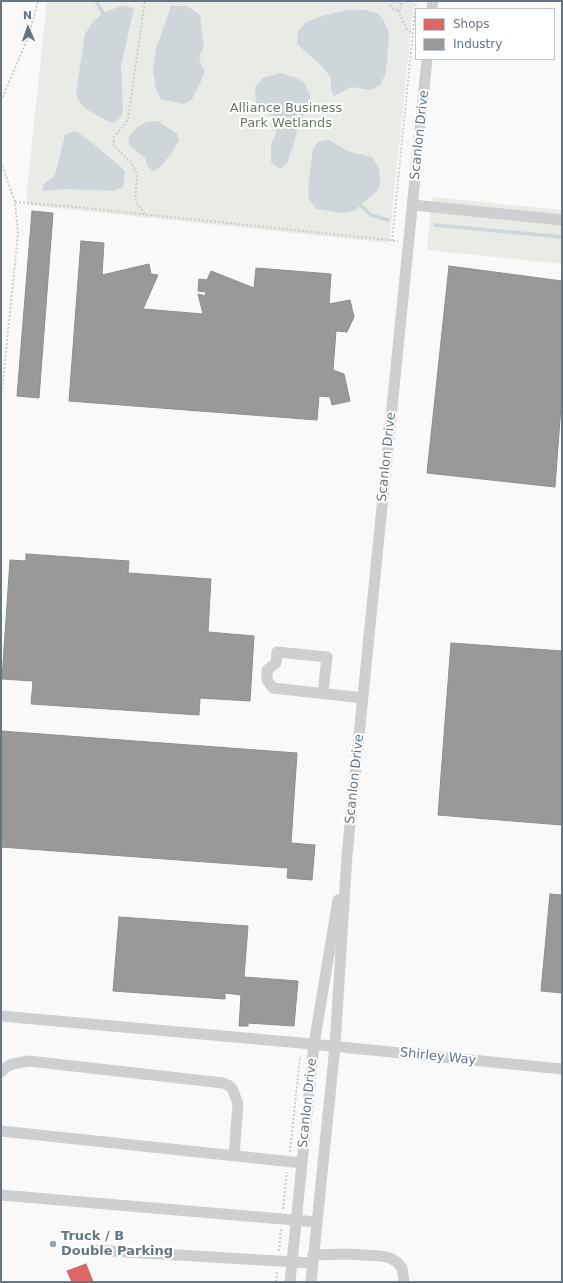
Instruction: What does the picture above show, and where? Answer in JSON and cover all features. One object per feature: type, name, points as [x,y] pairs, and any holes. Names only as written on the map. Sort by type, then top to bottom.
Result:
[{"type":"street","name":"Scanlon Drive","points":[[310,1282],[335,1046],[347,855],[427,60]]},
{"type":"street","points":[[413,205],[562,220]]},
{"type":"street","points":[[323,693],[327,657],[277,652],[276,663],[267,670],[266,680],[273,688],[363,698]]},
{"type":"street","name":"Scanlon Drive","points":[[290,1282],[314,1044],[347,855]]},
{"type":"street","name":"Shirley Way","points":[[1,1016],[314,1044],[562,1069]]},
{"type":"street","points":[[1,1072],[12,1064],[29,1061],[223,1083],[230,1086],[233,1090],[238,1104],[234,1156]]},
{"type":"street","points":[[1,1131],[302,1163]]},
{"type":"street","points":[[1,1195],[317,1222]]},
{"type":"street","points":[[93,1250],[292,1261],[347,1254],[381,1256],[390,1258],[397,1262],[402,1268],[404,1282]]},
{"type":"path","points":[[1,101],[29,35],[38,1]]},
{"type":"path","points":[[145,1],[128,119],[114,137],[113,143],[116,148],[130,161],[136,171],[136,203],[145,214]]},
{"type":"path","points":[[393,1],[391,7],[394,10],[398,10]]},
{"type":"path","points":[[398,10],[401,6],[399,1]]},
{"type":"path","points":[[398,10],[407,30],[413,33]]},
{"type":"path","points":[[392,241],[415,12]]},
{"type":"path","points":[[1,162],[15,202],[18,233],[1,401]]},
{"type":"path","points":[[15,202],[409,242]]},
{"type":"green space","name":"Alliance Business Park Wetlands","points":[[47,1],[414,1],[389,243],[27,205],[27,189]]},
{"type":"green space","points":[[432,197],[562,210],[562,264],[427,250]]},
{"type":"shaded area","points":[[121,6],[134,8],[121,66],[123,111],[119,119],[113,123],[86,109],[79,101],[76,93],[85,34],[93,22],[103,13]]},
{"type":"shaded area","points":[[171,6],[187,6],[200,15],[204,47],[199,56],[201,64],[205,70],[192,99],[184,104],[161,99],[156,89],[153,72],[156,49]]},
{"type":"shaded area","points":[[348,10],[366,10],[377,13],[383,19],[389,33],[385,75],[380,85],[371,90],[351,87],[334,96],[331,89],[331,78],[321,65],[297,44],[298,32],[306,22],[326,15]]},
{"type":"shaded area","points":[[280,73],[304,82],[310,95],[308,109],[298,124],[294,144],[287,163],[280,169],[271,162],[271,144],[276,134],[275,123],[270,115],[261,110],[256,103],[255,87],[263,78]]},
{"type":"shaded area","points":[[158,121],[177,134],[179,140],[171,154],[160,167],[153,171],[148,167],[145,158],[130,146],[128,138],[136,128],[146,122]]},
{"type":"shaded area","points":[[75,131],[86,138],[121,167],[125,172],[123,187],[113,191],[66,189],[43,191],[43,185],[55,175],[65,135]]},
{"type":"shaded area","points":[[329,140],[347,151],[372,157],[379,168],[380,184],[377,191],[354,211],[342,213],[316,209],[309,199],[308,187],[313,149],[318,142]]},
{"type":"building: Shops","points":[[86,1264],[93,1282],[72,1282],[67,1271]]},
{"type":"building: Industry","points":[[32,211],[53,213],[39,398],[17,396]]},
{"type":"building: Industry","points":[[81,241],[104,243],[102,275],[149,264],[151,274],[158,275],[143,309],[203,314],[198,294],[205,296],[206,292],[198,291],[199,279],[207,280],[211,271],[254,288],[256,268],[331,274],[329,304],[350,300],[354,317],[347,332],[336,331],[333,370],[344,374],[350,401],[332,405],[330,397],[319,396],[317,420],[69,401]]},
{"type":"building: Industry","points":[[449,266],[562,281],[562,392],[555,487],[427,473]]},
{"type":"building: Industry","points":[[26,554],[129,561],[128,573],[211,579],[208,632],[254,636],[250,701],[200,698],[199,715],[31,704],[33,681],[2,679],[10,560],[26,561]]},
{"type":"building: Industry","points":[[451,643],[562,651],[562,825],[438,815]]},
{"type":"building: Industry","points":[[1,731],[297,753],[291,843],[315,845],[312,880],[287,878],[288,868],[1,847]]},
{"type":"building: Industry","points":[[550,894],[562,895],[562,993],[541,991]]},
{"type":"building: Industry","points":[[119,917],[248,926],[244,977],[298,981],[294,1026],[248,1023],[248,1026],[239,1026],[241,995],[225,993],[225,999],[113,991]]},
{"type":"waterway","points":[[96,1],[103,13]]},
{"type":"waterway","points":[[357,202],[371,215],[388,220]]},
{"type":"waterway","points":[[435,225],[562,237]]},
{"type":"place","name":"Truck / B Double Parking","points":[[53,1244]]}]
